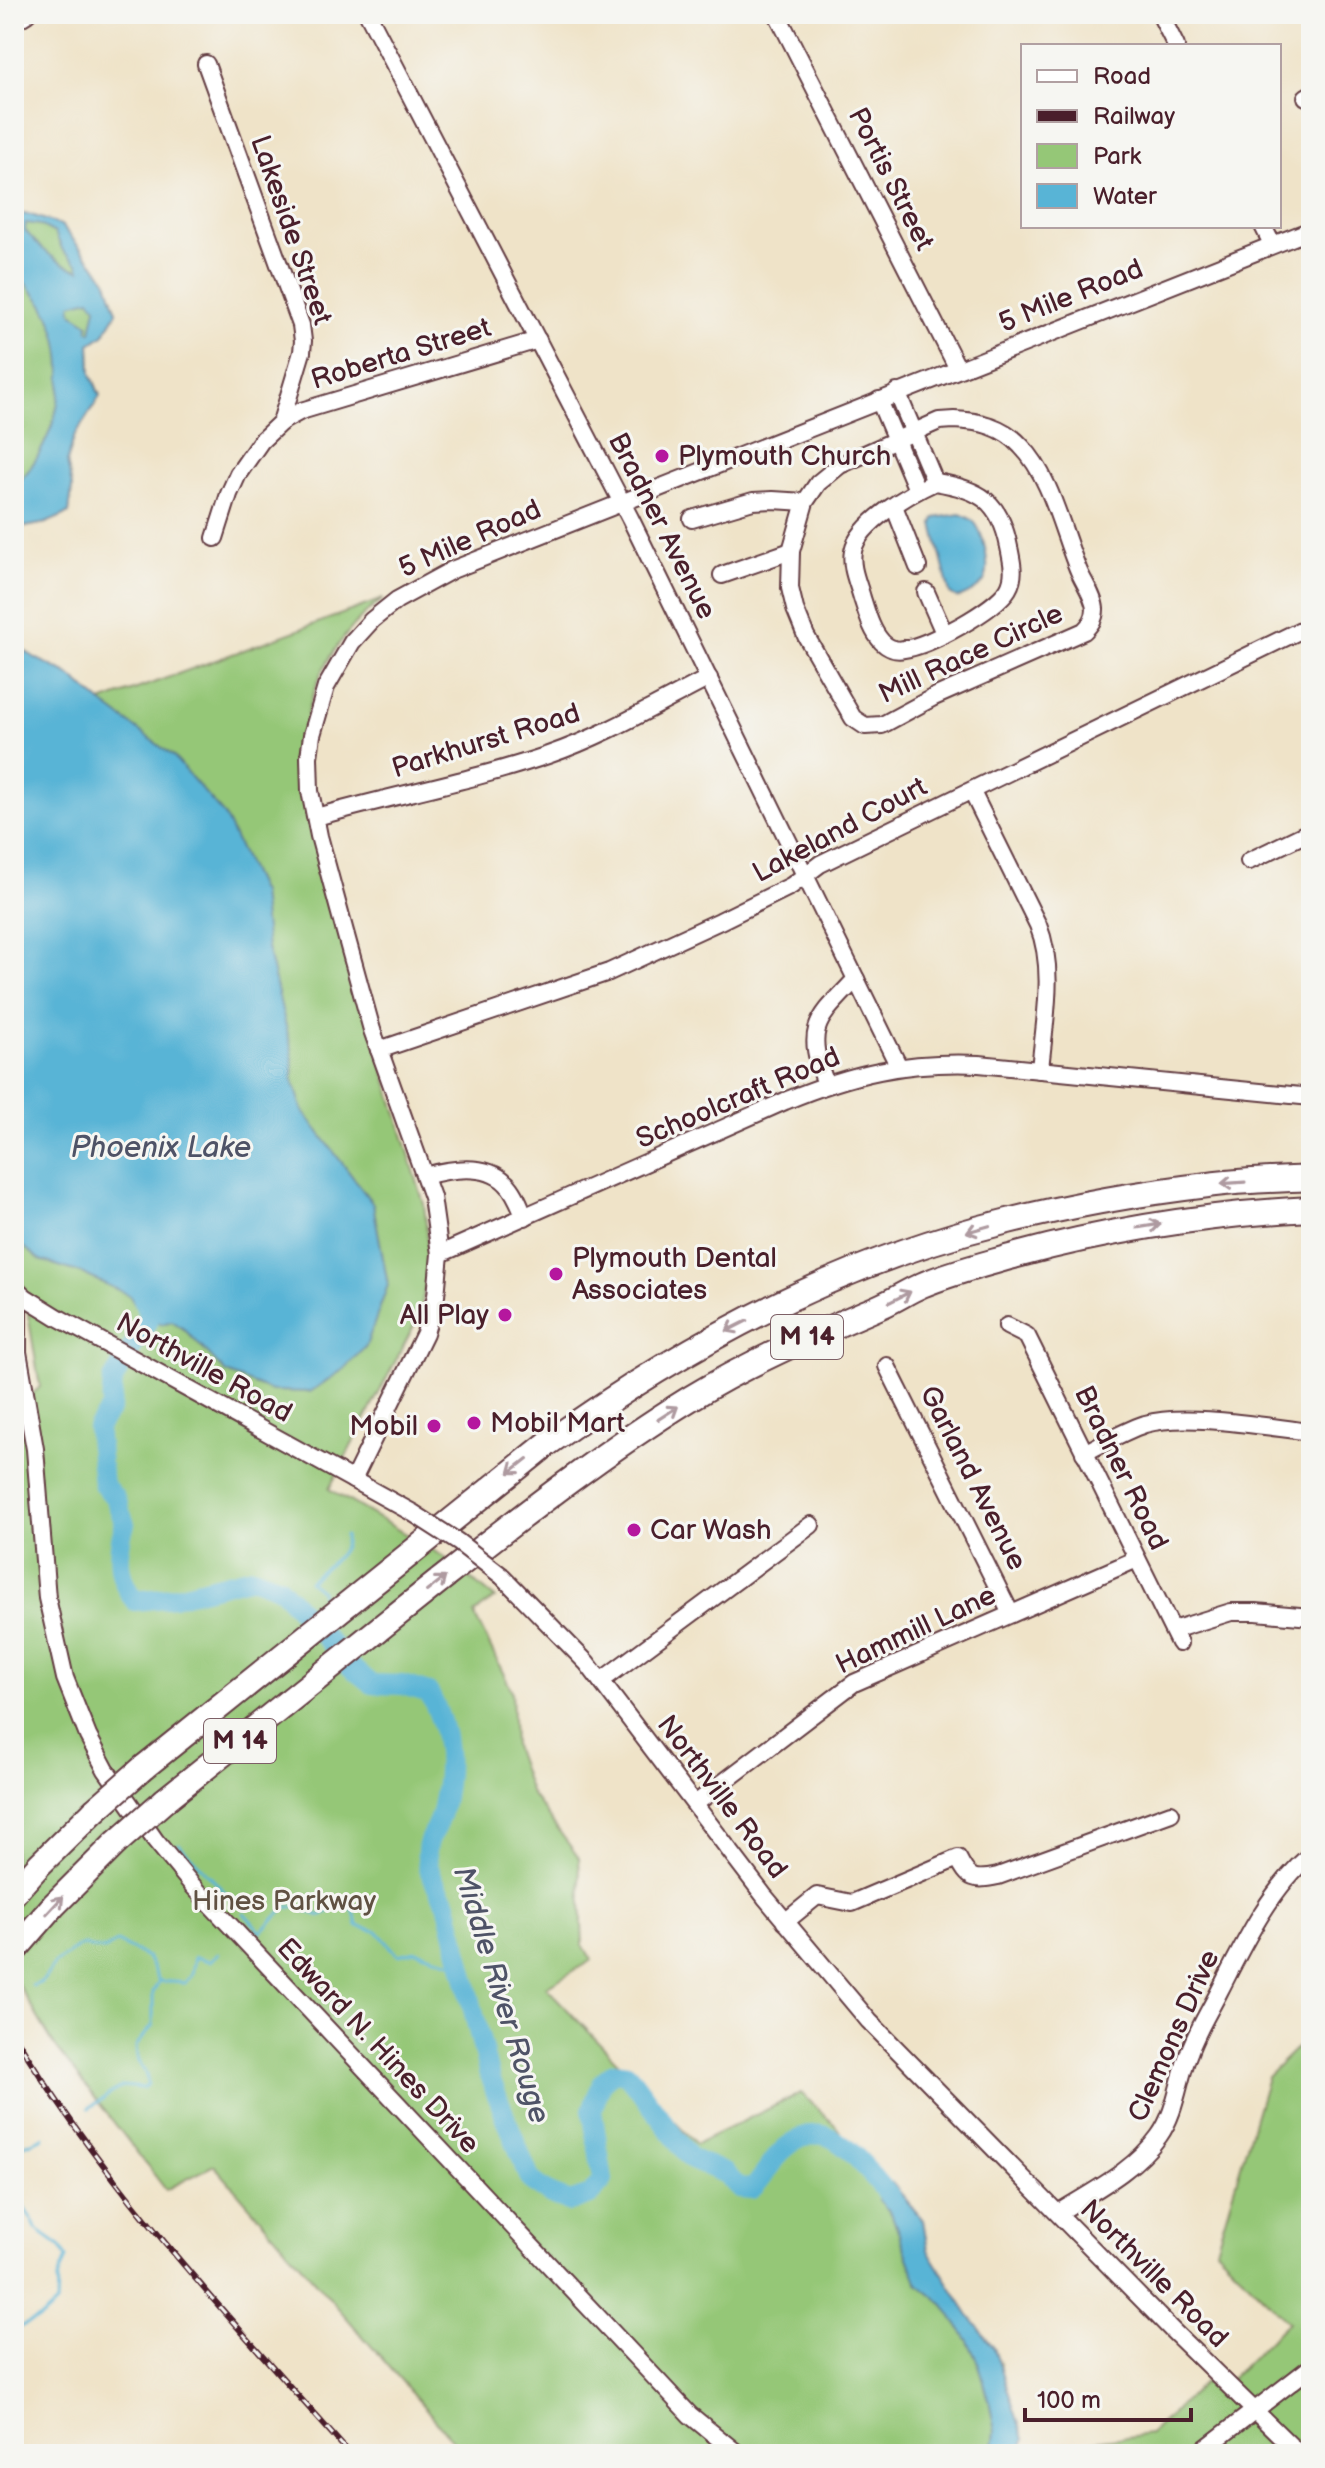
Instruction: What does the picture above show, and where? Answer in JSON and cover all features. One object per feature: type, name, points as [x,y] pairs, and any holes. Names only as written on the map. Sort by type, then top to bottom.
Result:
[{"type":"highway","name":"M 14","points":[[14,1893],[94,1811],[143,1768],[510,1472],[600,1406],[703,1343],[837,1278],[934,1242],[1003,1222],[1145,1193],[1210,1184],[1311,1178]]},
{"type":"highway","name":"M 14","points":[[14,1951],[54,1905],[116,1843],[165,1800],[549,1495],[618,1444],[724,1379],[922,1285],[1047,1247],[1190,1220],[1311,1209]]},
{"type":"street","points":[[14,22],[27,14]]},
{"type":"street","name":"Bradner Avenue","points":[[368,14],[621,502],[899,1067]]},
{"type":"street","name":"Portis Street","points":[[777,14],[958,369]]},
{"type":"street","points":[[1160,14],[1175,44]]},
{"type":"street","name":"Lakeside Street","points":[[206,64],[302,331],[302,352],[281,422],[261,441],[238,474],[215,538]]},
{"type":"street","points":[[1264,228],[1272,244]]},
{"type":"street","name":"5 Mile Road","points":[[353,1480],[425,1333],[436,1296],[440,1254],[436,1215],[379,1050],[348,946],[310,791],[312,735],[320,702],[340,660],[372,620],[410,591],[452,570],[1311,230]]},
{"type":"street","name":"Roberta Street","points":[[281,422],[301,411],[538,340]]},
{"type":"street","points":[[897,392],[935,482]]},
{"type":"street","points":[[879,400],[917,490]]},
{"type":"street","name":"Mill Race Circle","points":[[939,421],[970,421],[998,428],[1021,446],[1033,461],[1054,502],[1093,603],[1094,615],[1088,627],[934,697],[882,725],[865,726],[853,718],[800,625],[790,588],[791,551],[805,502],[818,483],[840,465],[895,442],[939,421]]},
{"type":"street","points":[[935,482],[957,486],[985,498],[1006,530],[1013,570],[1006,591],[975,617],[910,648],[895,649],[883,643],[872,625],[853,569],[853,551],[861,534],[917,490],[935,482]]},
{"type":"street","points":[[692,519],[753,501],[805,502]]},
{"type":"street","points":[[894,506],[918,567]]},
{"type":"street","points":[[722,575],[791,551]]},
{"type":"street","points":[[926,592],[944,633]]},
{"type":"street","name":"Lakeland Court","points":[[379,1050],[609,972],[791,886],[820,864],[1311,625]]},
{"type":"street","name":"Parkhurst Road","points":[[316,817],[549,755],[604,732],[709,678]]},
{"type":"street","points":[[972,792],[1045,945],[1047,970],[1040,1070]]},
{"type":"street","points":[[1249,861],[1311,831]]},
{"type":"street","points":[[826,1084],[816,1052],[815,1029],[821,1017],[856,979]]},
{"type":"street","name":"Schoolcraft Road","points":[[440,1254],[826,1084],[899,1067],[957,1063],[1311,1097]]},
{"type":"street","points":[[425,1176],[473,1169],[489,1172],[507,1183],[525,1217]]},
{"type":"street","name":"Northville Road","points":[[16,1289],[59,1318],[413,1513],[502,1576],[601,1681],[785,1922],[869,2021],[1299,2454]]},
{"type":"street","name":"Edward N. Hines Drive","points":[[16,1289],[18,1352],[35,1449],[47,1598],[65,1678],[88,1736],[106,1770],[155,1840],[193,1886],[690,2415],[738,2454]]},
{"type":"street","name":"Bradner Road","points":[[1007,1326],[1027,1336],[1176,1636],[1231,1612],[1311,1617]]},
{"type":"street","name":"Garland Avenue","points":[[887,1366],[1011,1614]]},
{"type":"street","points":[[1084,1453],[1136,1428],[1160,1421],[1194,1420],[1311,1432]]},
{"type":"street","points":[[601,1681],[811,1525]]},
{"type":"street","name":"Hammill Lane","points":[[695,1804],[854,1683],[1137,1559]]},
{"type":"street","points":[[785,1922],[817,1896],[852,1903],[958,1858],[966,1875],[985,1879],[998,1876],[1171,1813]]},
{"type":"street","name":"Clemons Drive","points":[[1058,2213],[1134,2164],[1161,2134],[1173,2109],[1190,2049],[1234,1963],[1274,1895],[1311,1854]]},
{"type":"street","points":[[1198,2454],[1311,2367]]},
{"type":"green space","points":[[14,213],[61,225],[106,279],[117,312],[103,335],[90,344],[91,374],[100,396],[74,437],[67,462],[72,487],[69,513],[46,523],[14,529]]},
{"type":"green space","name":"Hines Parkway","points":[[383,599],[358,621],[323,670],[305,726],[303,787],[308,819],[424,1204],[427,1260],[419,1316],[329,1489],[441,1555],[495,1598],[474,1614],[512,1691],[514,1746],[530,1792],[579,1858],[583,1945],[592,1960],[546,1987],[696,2144],[801,2093],[835,2125],[1000,2363],[1015,2451],[1150,2434],[1205,2382],[1216,2393],[1288,2322],[1216,2249],[1267,2077],[1311,2034],[1311,2454],[465,2454],[214,2165],[166,2190],[55,2046],[14,1978],[14,1411],[40,1387],[21,1271],[14,1265],[14,644],[68,674],[101,702]]},
{"type":"water","points":[[14,213],[61,225],[106,279],[117,312],[103,335],[90,344],[91,374],[100,396],[74,437],[67,462],[72,487],[69,513],[46,523],[14,529],[14,487],[30,469],[52,425],[61,376],[60,352],[54,328],[44,306],[14,268]],"holes":[[[26,223],[40,225],[55,233],[63,251],[78,264],[80,270],[65,265],[42,248],[25,230]],[[90,299],[96,307],[91,332],[88,331],[89,324],[72,313],[71,304]]]},
{"type":"water","points":[[960,514],[972,520],[980,532],[987,567],[982,584],[957,598],[950,594],[933,524],[935,518]]},
{"type":"water","name":"Phoenix Lake","points":[[14,644],[68,674],[173,756],[224,815],[261,893],[267,948],[292,1051],[293,1080],[303,1111],[373,1204],[388,1285],[366,1346],[344,1369],[310,1392],[271,1391],[226,1373],[185,1330],[172,1321],[162,1324],[139,1311],[129,1295],[81,1273],[40,1260],[14,1239]]},
{"type":"water","points":[[875,2179],[892,2183],[923,2220],[928,2250],[968,2314],[994,2348],[1024,2439],[1021,2454],[992,2454],[995,2432],[979,2365],[968,2341],[944,2305],[918,2284],[891,2213],[879,2200]]},
{"type":"waterway","name":"Middle River Rouge","points":[[141,1294],[150,1317],[113,1380],[111,1408],[97,1428],[103,1484],[115,1498],[125,1524],[119,1554],[125,1583],[135,1601],[173,1597],[252,1577],[279,1587],[343,1661],[372,1684],[403,1685],[429,1693],[442,1723],[447,1765],[441,1812],[427,1849],[428,1865],[447,1903],[489,2075],[530,2179],[551,2195],[570,2202],[590,2195],[603,2180],[592,2110],[602,2082],[614,2072],[628,2074],[690,2158],[726,2174],[739,2188],[752,2189],[787,2147],[802,2138],[818,2134],[832,2138],[851,2152],[891,2198]]},
{"type":"waterway","points":[[306,1617],[323,1602],[321,1591],[309,1581],[339,1555],[345,1536]]},
{"type":"waterway","points":[[179,1844],[236,1904]]},
{"type":"waterway","points":[[244,1913],[261,1932],[286,1907],[297,1907],[320,1916],[344,1904],[354,1910],[357,1926],[377,1931],[398,1955],[416,1951],[462,1965]]},
{"type":"waterway","points":[[32,1986],[42,1982],[56,1962],[79,1947],[105,1949],[117,1942],[147,1957],[159,1981]]},
{"type":"waterway","points":[[159,1981],[185,1983],[192,1974],[195,1957],[210,1961],[218,1954]]},
{"type":"waterway","points":[[89,2108],[122,2086],[144,2088],[148,2084],[136,2046],[153,2025],[153,1992],[159,1981]]},
{"type":"waterway","points":[[14,2329],[41,2318],[57,2304],[58,2279],[66,2258],[61,2247],[36,2229],[18,2193],[16,2168],[19,2147],[44,2137]]},
{"type":"railway","points":[[14,2034],[89,2146],[172,2252],[350,2454]]},
{"type":"place","name":"Plymouth Church","points":[[662,456]]},
{"type":"place","name":"Plymouth Dental Associates","points":[[556,1274]]},
{"type":"place","name":"All Play","points":[[505,1315]]},
{"type":"place","name":"Mobil Mart","points":[[474,1423]]},
{"type":"place","name":"Mobil","points":[[434,1426]]},
{"type":"place","name":"Car Wash","points":[[634,1530]]}]
